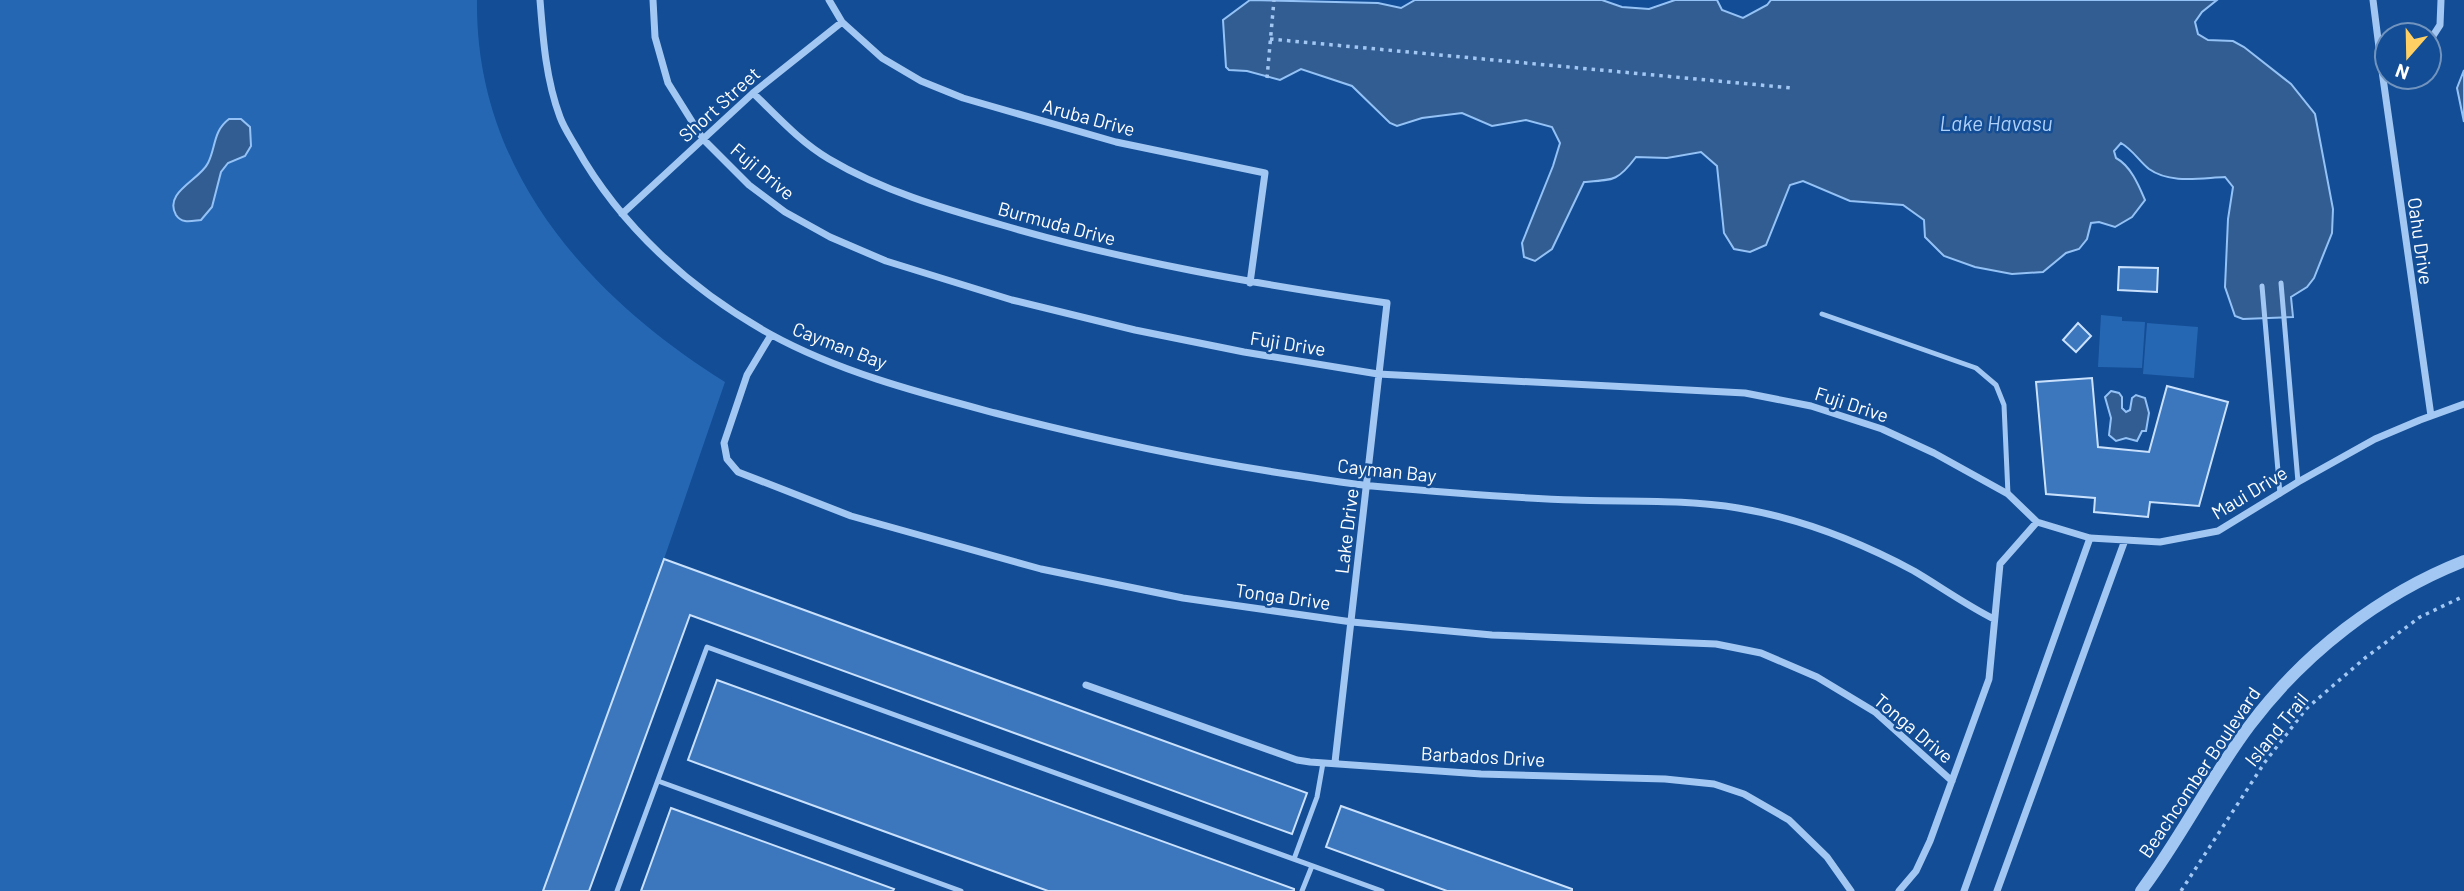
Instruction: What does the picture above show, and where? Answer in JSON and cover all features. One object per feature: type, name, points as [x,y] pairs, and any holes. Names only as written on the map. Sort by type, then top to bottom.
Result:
[{"type":"street","points":[[540,0],[547,68],[560,120],[591,174],[622,214],[668,262],[721,304],[771,335]]},
{"type":"street","name":"Fuji Drive","points":[[653,0],[655,37],[668,83],[703,139],[749,185],[785,212],[830,237],[886,261],[1012,300],[1135,330],[1244,352],[1378,374],[1745,393],[1811,406],[1882,429],[1934,453],[2008,494],[2037,523]]},
{"type":"street","name":"Aruba Drive","points":[[829,0],[842,22],[882,58],[921,81],[963,98],[1115,142],[1265,173],[1250,283]]},
{"type":"street","name":"Oahu Drive","points":[[2373,0],[2376,21]]},
{"type":"street","points":[[2440,21],[2441,0]]},
{"type":"street","name":"Short Street","points":[[622,214],[753,93],[842,22]]},
{"type":"street","name":"Oahu Drive","points":[[2387,91],[2431,416]]},
{"type":"street","name":"Burmuda Drive","points":[[753,93],[793,133],[826,158],[916,201],[1070,245],[1250,283],[1387,303]]},
{"type":"street","name":"Lake Drive","points":[[1335,762],[1387,303]]},
{"type":"street","name":"Cayman Bay","points":[[771,335],[814,356],[949,400],[1066,431],[1199,460],[1368,486],[1573,500],[1676,502],[1738,508],[1794,521],[1851,541],[1914,572],[1967,606],[1994,619]]},
{"type":"street","name":"Tonga Drive","points":[[771,335],[747,375],[724,443],[727,459],[738,472],[851,516],[1041,569],[1183,598],[1352,622],[1492,635],[1716,644],[1761,653],[1817,677],[1875,712],[1952,782]]},
{"type":"street","name":"Maui Drive","points":[[2037,523],[2090,538],[2160,542],[2218,531],[2375,439],[2464,404]]},
{"type":"street","points":[[1899,891],[1916,872],[1989,679],[2000,564],[2037,523]]},
{"type":"street","points":[[1964,891],[2090,538]]},
{"type":"street","points":[[1997,891],[2125,540]]},
{"type":"street","name":"Beachcomber Boulevard","points":[[2141,891],[2250,726],[2299,670],[2339,634],[2373,609],[2409,587],[2464,561]]},
{"type":"street","name":"Barbados Drive","points":[[1086,685],[1297,760],[1481,774],[1665,779],[1714,784],[1744,794],[1789,820],[1828,857],[1851,891]]},
{"type":"lane","points":[[2281,283],[2298,482]]},
{"type":"lane","points":[[2262,286],[2280,494]]},
{"type":"lane","points":[[1822,314],[1976,368],[1996,385],[2004,405],[2008,494]]},
{"type":"lane","points":[[617,891],[707,647],[1382,891]]},
{"type":"lane","points":[[1294,859],[1317,797],[1323,763]]},
{"type":"lane","points":[[658,781],[961,891]]},
{"type":"lane","points":[[1302,891],[1312,866]]},
{"type":"path","points":[[1267,78],[1274,0]]},
{"type":"path","points":[[1270,39],[1792,88]]},
{"type":"path","name":"Island Trail","points":[[2180,891],[2265,762],[2306,709],[2365,658],[2420,617],[2464,596]]},
{"type":"shaded area","points":[[0,0],[477,0],[481,62],[496,120],[518,173],[549,223],[586,268],[628,310],[675,348],[725,382],[664,559],[543,891],[0,891]]},
{"type":"shaded area","points":[[2101,315],[2122,317],[2122,321],[2145,322],[2142,368],[2098,367]]},
{"type":"shaded area","points":[[2147,323],[2198,327],[2194,378],[2143,374]]},
{"type":"water","name":"Lake Havasu","points":[[1250,0],[1378,3],[1401,8],[1415,0],[1602,0],[1622,7],[1649,9],[1675,0],[1717,0],[1722,10],[1743,18],[1771,0],[2217,0],[2202,12],[2195,22],[2198,34],[2208,40],[2233,41],[2244,47],[2291,84],[2315,114],[2333,209],[2332,233],[2314,278],[2307,287],[2291,297],[2293,317],[2243,319],[2235,316],[2225,287],[2228,219],[2233,187],[2225,177],[2186,179],[2157,174],[2121,143],[2114,151],[2116,158],[2130,171],[2145,200],[2132,217],[2115,227],[2099,222],[2091,223],[2087,239],[2079,249],[2066,253],[2043,272],[2012,274],[1975,267],[1944,256],[1925,237],[1924,220],[1903,205],[1850,201],[1803,181],[1790,185],[1766,245],[1750,252],[1734,249],[1724,233],[1717,166],[1701,152],[1667,158],[1636,157],[1614,178],[1584,182],[1552,249],[1535,261],[1524,257],[1522,243],[1560,143],[1552,127],[1526,120],[1492,126],[1462,113],[1422,118],[1397,126],[1390,123],[1352,86],[1301,69],[1280,80],[1247,71],[1229,70],[1226,67],[1223,20]]},
{"type":"water","points":[[2464,70],[2464,122],[2457,88]]},
{"type":"water","points":[[229,119],[241,119],[250,127],[251,146],[245,156],[228,163],[221,172],[212,207],[201,220],[181,220],[173,207],[174,200],[204,169],[211,157],[217,134]]},
{"type":"water","points":[[2111,391],[2122,397],[2122,408],[2126,412],[2130,410],[2132,398],[2136,395],[2145,398],[2149,413],[2146,431],[2142,431],[2137,441],[2126,438],[2116,441],[2109,435],[2111,418],[2105,397]]},
{"type":"building","points":[[2119,267],[2158,268],[2157,292],[2118,290]]},
{"type":"building","points":[[2078,323],[2091,336],[2076,352],[2063,340]]},
{"type":"building","points":[[2092,378],[2098,447],[2149,452],[2167,386],[2228,402],[2199,506],[2150,502],[2148,517],[2094,512],[2095,498],[2046,494],[2036,382]]},
{"type":"building","points":[[664,559],[1307,793],[1292,834],[690,615],[589,891],[543,891]]},
{"type":"building","points":[[717,680],[1294,891],[1048,891],[688,760]]},
{"type":"building","points":[[1341,806],[1572,891],[1447,891],[1326,847]]},
{"type":"building","points":[[671,808],[894,889],[641,891]]}]
